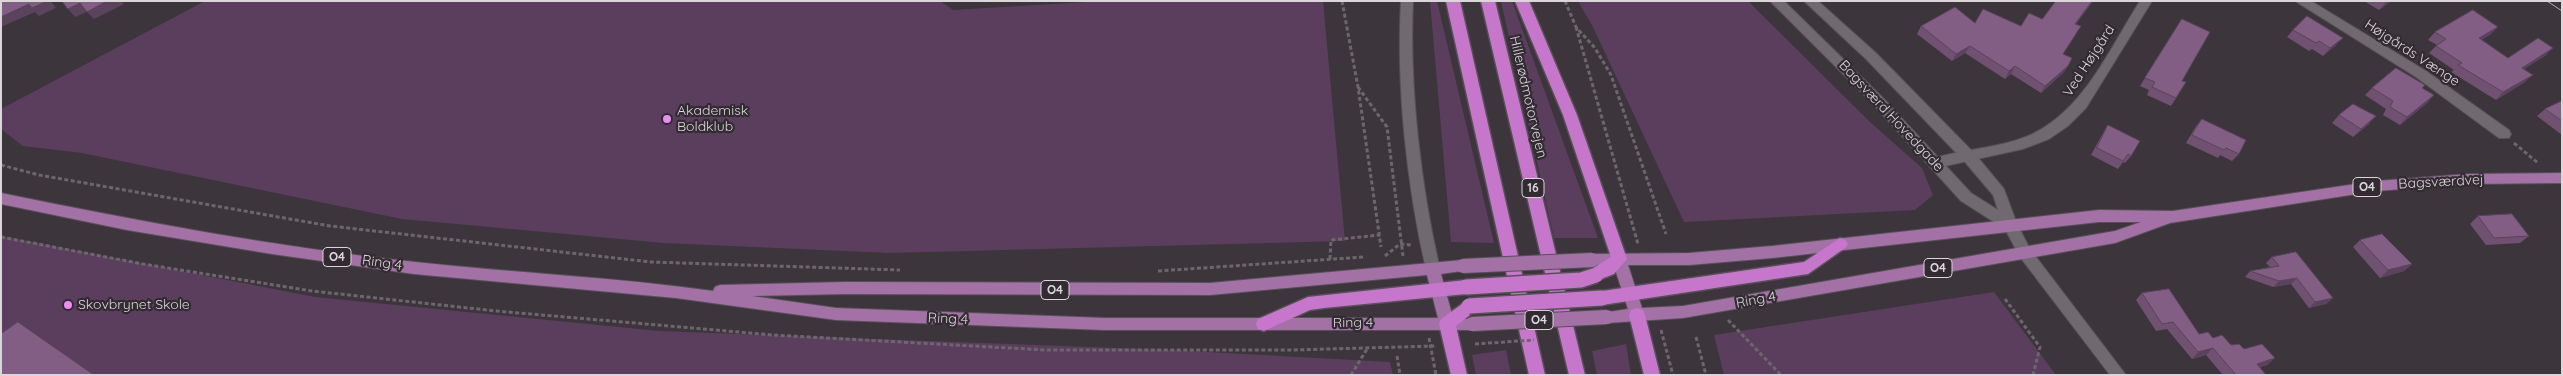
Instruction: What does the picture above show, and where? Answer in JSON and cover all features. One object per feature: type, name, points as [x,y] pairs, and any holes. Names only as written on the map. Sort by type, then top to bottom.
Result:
[{"type":"highway","points":[[1453,1],[1537,375]]},
{"type":"highway","name":"Hillerødmotorvejen","points":[[1488,1],[1577,375]]},
{"type":"highway","points":[[1264,324],[1308,304],[1324,300],[1466,287],[1581,280],[1608,269],[1619,259],[1570,115],[1522,1]]},
{"type":"highway","points":[[1459,375],[1447,324],[1469,306],[1602,298],[1808,268],[1840,244]]},
{"type":"highway","points":[[1637,314],[1652,375]]},
{"type":"main road","name":"Bagsværdvej","points":[[2010,226],[2099,216],[2173,217],[2376,186],[2469,179],[2559,178]]},
{"type":"main road","name":"Ring 4","points":[[1,198],[127,224],[272,248],[414,268],[676,292],[836,314],[1105,324],[1472,324],[1607,317],[1715,307],[2025,253]]},
{"type":"main road","name":"Bagsværdvej","points":[[2025,253],[2115,237],[2173,217]]},
{"type":"main road","name":"Ring 4","points":[[676,292],[846,288],[1210,289],[1463,266],[1619,259],[1688,259],[2010,226]]},
{"type":"main road","points":[[1619,259],[1637,314]]},
{"type":"main road","points":[[1433,269],[1447,324]]},
{"type":"street","points":[[1407,1],[1406,19],[1411,120],[1423,224],[1433,269]]},
{"type":"street","name":"Bagsværd Hovedgade","points":[[1776,1],[1841,63],[1966,197],[2010,226]]},
{"type":"street","name":"Bagsværd Hovedgade","points":[[1810,1],[1871,56],[1970,158],[1999,193],[2010,226],[2025,253],[2119,375]]},
{"type":"street","name":"Ved Højgård","points":[[1936,164],[1970,158],[2018,145],[2044,135],[2063,122],[2081,105],[2146,1]]},
{"type":"street","name":"Højgårds Vænge","points":[[2301,1],[2420,74],[2504,134]]},
{"type":"path","points":[[1342,1],[1358,87],[1382,247]]},
{"type":"path","points":[[1565,1],[1576,27],[1637,242]]},
{"type":"path","points":[[1576,27],[1595,48],[1611,75],[1666,234]]},
{"type":"path","points":[[1358,87],[1387,127],[1400,244],[1387,256],[1378,256]]},
{"type":"path","points":[[2504,134],[2559,178]]},
{"type":"path","points":[[1,165],[39,175],[330,226],[651,262],[905,270]]},
{"type":"path","points":[[1330,259],[1331,240],[1380,234]]},
{"type":"path","points":[[1,237],[143,264],[312,291],[496,311],[773,336],[1046,350],[1367,349],[1475,344]]},
{"type":"path","points":[[1156,271],[1368,257]]},
{"type":"path","points":[[2005,299],[2040,346],[2033,375]]},
{"type":"path","points":[[1715,307],[1781,375]]},
{"type":"path","points":[[1696,337],[1706,375]]},
{"type":"path","points":[[1431,346],[1436,375]]},
{"type":"path","points":[[1351,375],[1367,349]]},
{"type":"path","points":[[1397,356],[1400,375]]},
{"type":"shaded area","name":"Akademisk Boldklub","points":[[205,1],[940,1],[953,10],[1103,1],[1323,1],[1345,241],[890,253],[664,243],[402,219],[82,153],[23,146],[1,129],[1,109]]},
{"type":"shaded area","points":[[1430,1],[1437,1],[1494,243],[1451,242]]},
{"type":"shaded area","points":[[1501,1],[1512,1],[1598,238],[1554,238]]},
{"type":"shaded area","points":[[1578,1],[1748,1],[1870,122],[1922,168],[1933,195],[1915,210],[1684,222],[1593,27]]},
{"type":"shaded area","points":[[1,236],[315,297],[659,331],[1171,350],[1390,362],[1393,375],[1,375]]},
{"type":"shaded area","points":[[1994,292],[2056,375],[1724,375],[1714,335]]},
{"type":"shaded area","points":[[1626,344],[1631,375],[1597,375],[1592,351]]},
{"type":"shaded area","points":[[1506,350],[1511,375],[1476,375],[1472,355]]},
{"type":"building","points":[[1,1],[47,1],[32,8],[29,4],[1,17]]},
{"type":"building","points":[[62,1],[107,1],[87,12],[80,3],[68,9]]},
{"type":"building","points":[[2056,1],[2092,1],[2075,24],[2081,26],[2063,54],[2072,58],[2068,66],[2045,86],[2015,66],[2009,71],[1970,46],[1956,54],[1921,26],[1955,7],[1975,23],[1983,9],[2021,26],[2029,13],[2042,19]]},
{"type":"building","points":[[2473,10],[2498,27],[2479,38],[2508,58],[2538,38],[2553,48],[2522,68],[2533,75],[2503,92],[2458,65],[2462,63],[2436,46],[2446,39],[2435,32]]},
{"type":"building","points":[[2307,16],[2343,38],[2330,48],[2319,41],[2316,43],[2293,30]]},
{"type":"building","points":[[2182,19],[2210,32],[2182,81],[2186,82],[2176,98],[2152,87],[2155,82],[2145,78]]},
{"type":"building","points":[[2396,68],[2425,85],[2422,88],[2434,95],[2407,117],[2390,107],[2393,101],[2372,88]]},
{"type":"building","points":[[2562,101],[2562,121],[2545,109]]},
{"type":"building","points":[[2353,104],[2376,116],[2361,129],[2339,115]]},
{"type":"building","points":[[2202,119],[2246,140],[2239,154],[2226,148],[2224,150],[2192,135]]},
{"type":"building","points":[[2108,125],[2140,141],[2131,156],[2128,154],[2123,161],[2097,148]]},
{"type":"building","points":[[2512,214],[2529,236],[2494,238],[2478,216]]},
{"type":"building","points":[[2382,234],[2412,264],[2388,270],[2360,240]]},
{"type":"building","points":[[2296,252],[2333,298],[2315,302],[2297,278],[2279,281],[2250,271],[2279,266],[2272,257]]},
{"type":"building","points":[[2169,289],[2199,334],[2208,332],[2213,338],[2222,335],[2231,345],[2239,344],[2244,349],[2262,344],[2275,358],[2257,364],[2266,375],[2236,375],[2213,348],[2198,352],[2173,322],[2162,324],[2142,293]]},
{"type":"building","points":[[18,322],[94,375],[1,375],[1,334]]},
{"type":"tram line","points":[[2547,1],[2562,11]]},
{"type":"place","name":"Akademisk Boldklub","points":[[667,119]]},
{"type":"place","name":"Skovbrynet Skole","points":[[68,305]]}]
